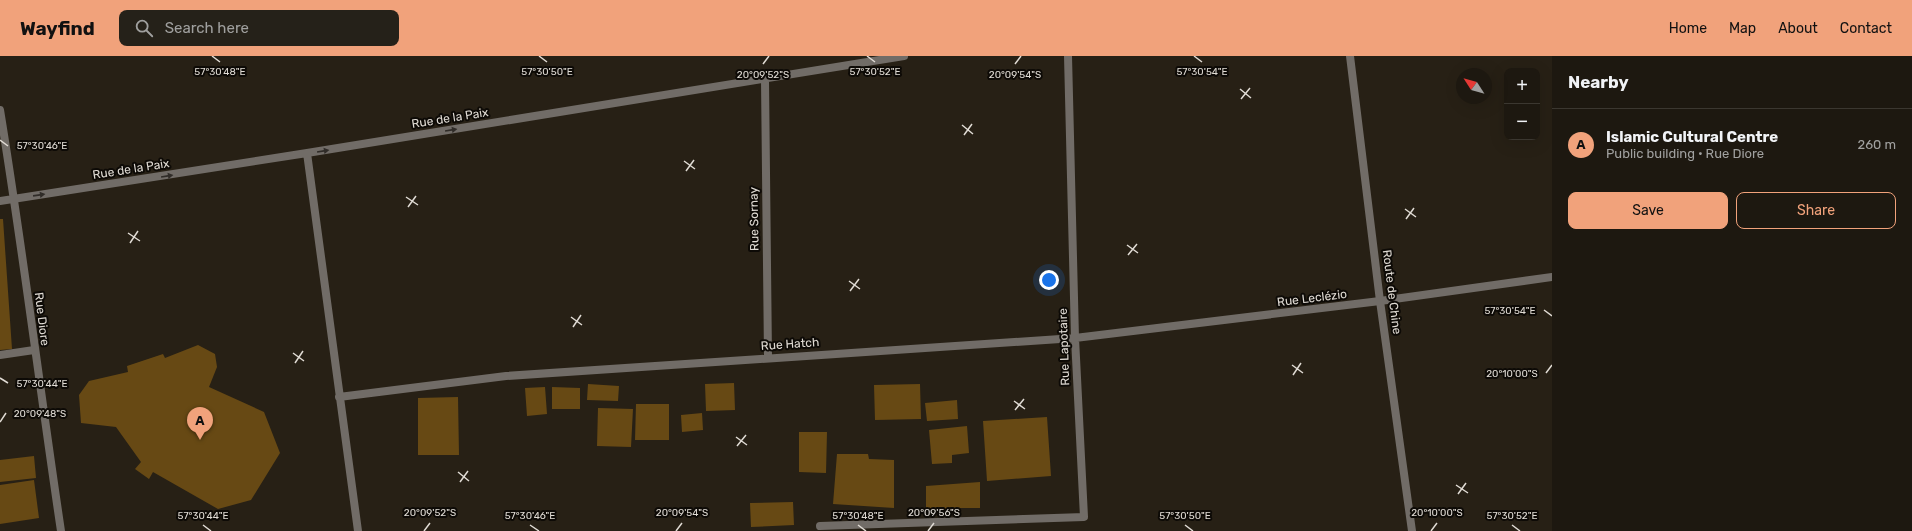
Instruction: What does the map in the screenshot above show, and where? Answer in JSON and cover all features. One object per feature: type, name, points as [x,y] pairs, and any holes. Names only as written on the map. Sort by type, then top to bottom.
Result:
[{"type":"street","name":"Rue de la Paix","points":[[0,201],[764,80],[904,56]]},
{"type":"street","name":"Rue Lapotaire","points":[[820,526],[1084,517],[1075,338],[1068,56]]},
{"type":"street","name":"Route de Chine","points":[[1350,56],[1380,301],[1412,531]]},
{"type":"street","name":"Rue Sornay","points":[[764,80],[768,358]]},
{"type":"street","name":"Rue Diore","points":[[0,110],[61,531]]},
{"type":"street","points":[[307,153],[358,531]]},
{"type":"street","name":"Rue Leclézio","points":[[1075,338],[1380,301],[1552,276]]},
{"type":"street","name":"Rue Hatch","points":[[339,397],[506,376],[1075,338]]},
{"type":"street","points":[[0,355],[34,350]]},
{"type":"building","points":[[0,219],[3,219],[12,349],[0,350]]},
{"type":"building","points":[[198,345],[215,354],[217,367],[209,387],[264,412],[280,453],[251,500],[218,509],[153,472],[149,479],[135,469],[141,462],[116,427],[81,423],[79,395],[89,381],[128,372],[127,366],[163,354],[165,358]]},
{"type":"building","points":[[734,383],[735,410],[706,411],[705,384]]},
{"type":"building","points":[[588,384],[619,386],[618,401],[587,400]]},
{"type":"building","points":[[920,384],[921,419],[875,420],[874,385]]},
{"type":"building","points":[[545,387],[547,414],[527,416],[525,388]]},
{"type":"building","points":[[552,387],[580,388],[580,409],[552,409]]},
{"type":"building","points":[[458,397],[459,455],[418,455],[418,398]]},
{"type":"building","points":[[957,400],[958,419],[927,421],[925,403]]},
{"type":"building","points":[[636,404],[669,404],[669,440],[635,440]]},
{"type":"building","points":[[598,408],[633,409],[631,447],[597,446]]},
{"type":"building","points":[[702,413],[703,430],[682,432],[681,415]]},
{"type":"building","points":[[1047,417],[1051,476],[987,481],[983,421]]},
{"type":"building","points":[[967,426],[969,453],[952,455],[952,463],[932,464],[929,430]]},
{"type":"building","points":[[799,432],[827,432],[826,473],[799,472]]},
{"type":"building","points":[[837,454],[868,454],[869,459],[894,460],[894,508],[833,504]]},
{"type":"building","points":[[34,456],[36,478],[0,482],[0,460]]},
{"type":"building","points":[[34,480],[39,518],[0,524],[0,485]]},
{"type":"building","points":[[980,482],[980,508],[957,508],[926,512],[926,486]]},
{"type":"building","points":[[793,502],[794,525],[751,527],[750,503]]},
{"type":"place","name":"Islamic Cultural Centre","points":[[200,440]]}]
